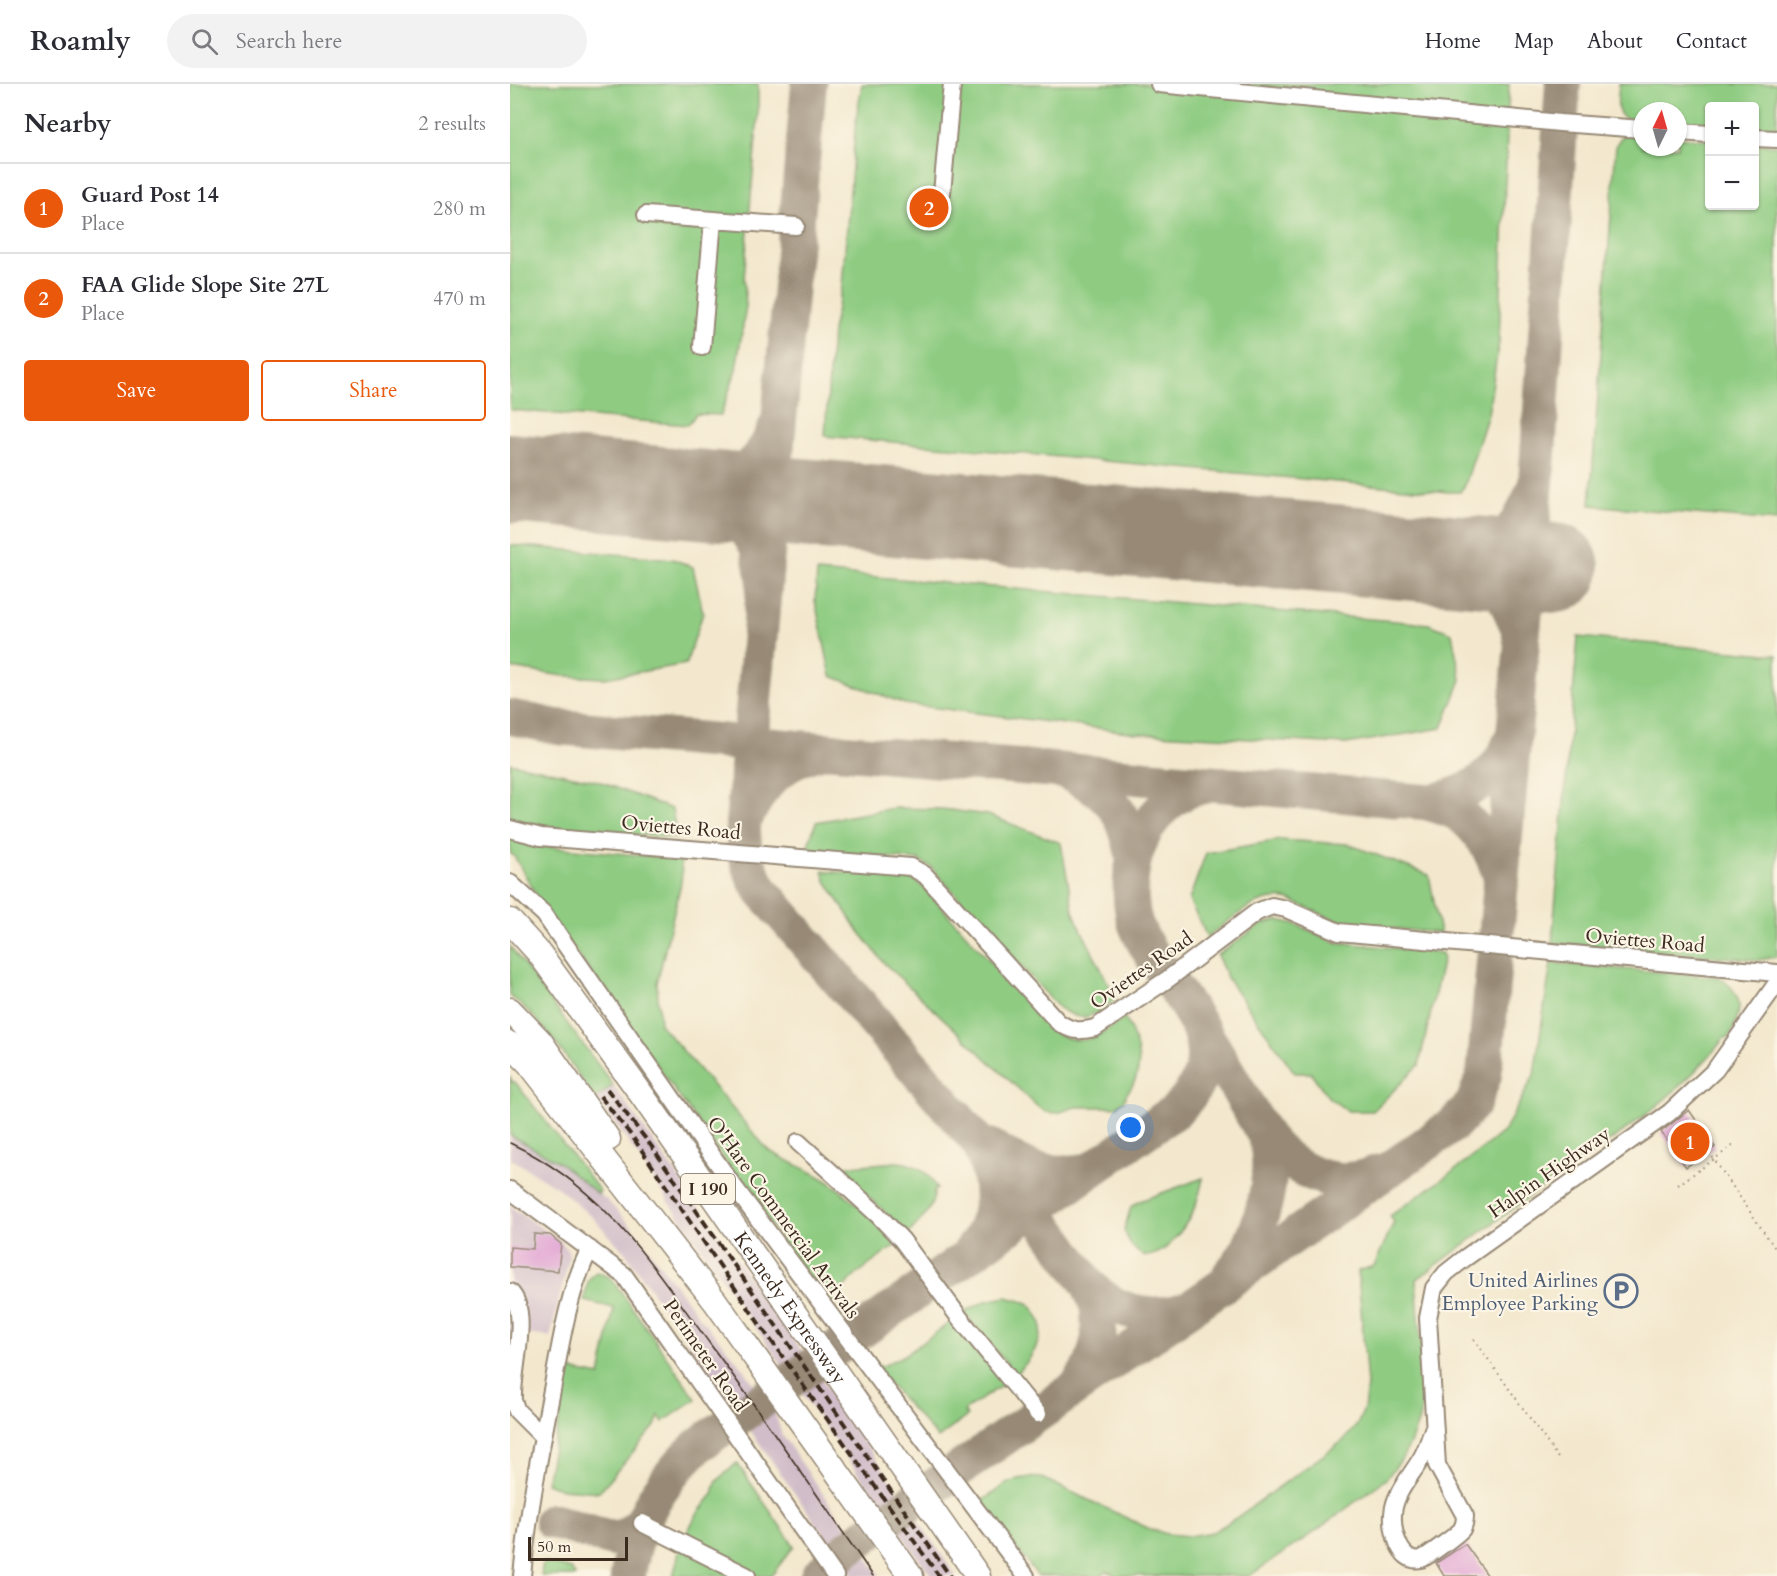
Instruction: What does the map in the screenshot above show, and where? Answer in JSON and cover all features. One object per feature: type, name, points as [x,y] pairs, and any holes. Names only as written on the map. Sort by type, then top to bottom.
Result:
[{"type":"highway","name":"Kennedy Expressway","points":[[510,921],[539,953],[637,1088],[978,1576]]},
{"type":"highway","points":[[510,1010],[540,1041],[606,1135],[675,1248]]},
{"type":"highway","points":[[510,1044],[529,1063],[675,1248],[910,1576]]},
{"type":"highway","points":[[875,1426],[996,1576]]},
{"type":"lane","points":[[942,193],[952,84]]},
{"type":"lane","points":[[1159,84],[1633,128]]},
{"type":"lane","points":[[1687,133],[1705,134]]},
{"type":"lane","points":[[1759,138],[1777,139]]},
{"type":"lane","points":[[646,215],[796,226]]},
{"type":"lane","points":[[702,347],[713,220]]},
{"type":"lane","name":"Oviettes Road","points":[[510,830],[541,837],[911,867],[925,875],[1058,1022],[1069,1030],[1081,1032],[1095,1028],[1168,979],[1257,912],[1272,906],[1286,909],[1339,932],[1777,973]]},
{"type":"lane","name":"O'Hare Commercial Arrivals","points":[[510,883],[544,914],[732,1184],[1026,1576]]},
{"type":"lane","name":"Halpin Highway","points":[[1434,1427],[1423,1456],[1398,1496],[1393,1514],[1395,1535],[1401,1550],[1410,1558],[1421,1559],[1452,1538],[1463,1527],[1466,1515],[1437,1465],[1428,1318],[1434,1288],[1446,1273],[1465,1258],[1669,1113],[1694,1091],[1715,1070],[1777,983]]},
{"type":"lane","points":[[798,1142],[902,1240],[959,1317],[1038,1414]]},
{"type":"lane","name":"Perimeter Road","points":[[510,1190],[624,1275],[835,1576]]},
{"type":"lane","points":[[522,1576],[529,1514],[561,1345],[578,1272],[590,1248]]},
{"type":"lane","points":[[510,1292],[516,1298],[520,1315],[513,1349],[513,1401],[517,1411],[543,1437]]},
{"type":"lane","points":[[642,1523],[747,1576]]},
{"type":"path","points":[[1677,1185],[1734,1145]]},
{"type":"path","points":[[1709,1152],[1777,1251]]},
{"type":"path","points":[[1474,1339],[1558,1458]]},
{"type":"shaded area","points":[[613,1085],[835,1398],[956,1576],[932,1576],[912,1550],[620,1130],[595,1099]]},
{"type":"shaded area","points":[[510,1135],[560,1163],[609,1202],[632,1227],[697,1314],[740,1364],[775,1413],[782,1435],[880,1576],[853,1576],[623,1250],[593,1218],[558,1188],[510,1158]]},
{"type":"shaded area","points":[[510,1206],[560,1241],[568,1250],[569,1258],[550,1337],[510,1332]]},
{"type":"green space","points":[[510,84],[758,84],[758,115],[744,278],[746,306],[736,370],[721,415],[696,414],[688,425],[510,410]]},
{"type":"green space","points":[[862,84],[1509,84],[1499,342],[1488,414],[1465,485],[1460,492],[1449,492],[825,436],[832,331],[842,286],[856,119]]},
{"type":"green space","points":[[1619,84],[1777,84],[1777,132],[1759,130],[1759,102],[1705,102],[1705,127],[1687,125],[1687,102],[1633,102],[1633,121],[1621,115],[1618,100]]},
{"type":"green space","points":[[1633,134],[1633,156],[1687,156],[1687,138],[1705,140],[1705,210],[1759,210],[1759,144],[1777,145],[1777,521],[1590,505],[1616,145],[1622,136]]},
{"type":"green space","points":[[510,545],[673,559],[693,567],[703,613],[686,664],[605,678],[564,676],[510,668]]},
{"type":"green space","points":[[817,572],[1429,624],[1452,633],[1461,680],[1442,728],[1346,744],[1136,733],[905,704],[831,676],[815,601]]},
{"type":"green space","points":[[1578,637],[1777,655],[1777,956],[1759,960],[1552,943]]},
{"type":"green space","points":[[510,763],[598,781],[672,809],[677,838],[543,827],[510,820]]},
{"type":"green space","points":[[894,808],[943,809],[988,815],[1061,843],[1073,910],[1116,999],[1095,1014],[1083,1017],[1059,1008],[931,867],[918,860],[810,850],[808,845],[816,822]]},
{"type":"green space","points":[[510,839],[541,846],[680,859],[681,883],[657,983],[660,1024],[768,1150],[821,1177],[838,1189],[896,1245],[857,1274],[835,1296],[834,1302],[829,1306],[543,906],[514,856],[510,853]]},
{"type":"green space","points":[[1280,840],[1348,844],[1429,875],[1440,933],[1345,924],[1287,899],[1276,899],[1254,904],[1207,937],[1189,900],[1206,853]]},
{"type":"green space","points":[[823,871],[914,880],[925,889],[1054,1032],[1074,1040],[1083,1040],[1099,1035],[1125,1018],[1134,1038],[1138,1058],[1136,1077],[1126,1098],[1116,1107],[1075,1107],[1058,1113],[1046,1112],[1038,1107],[885,964],[854,925],[826,881]]},
{"type":"green space","points":[[1278,920],[1292,923],[1335,942],[1442,953],[1443,958],[1419,1065],[1373,1111],[1348,1111],[1329,1098],[1311,1073],[1295,1073],[1227,978],[1217,955],[1262,924]]},
{"type":"green space","points":[[510,946],[613,1085],[595,1099],[546,1031],[523,1006],[510,996]]},
{"type":"green space","points":[[1551,963],[1719,977],[1734,991],[1737,998],[1739,1005],[1736,1021],[1728,1039],[1725,1037],[1707,1059],[1667,1098],[1416,1280],[1424,1381],[1423,1399],[1419,1420],[1410,1444],[1386,1479],[1316,1531],[1249,1576],[1117,1576],[1106,1571],[1099,1576],[1038,1576],[980,1502],[1008,1483],[1023,1478],[1042,1478],[1150,1529],[1167,1534],[1189,1536],[1213,1532],[1236,1518],[1344,1440],[1357,1425],[1364,1409],[1367,1385],[1358,1271],[1374,1266],[1394,1222],[1390,1216],[1462,1165],[1505,1130],[1534,1075]]},
{"type":"green space","points":[[510,1076],[512,1082],[515,1082],[600,1191],[598,1194],[560,1163],[510,1135]]},
{"type":"green space","points":[[897,1162],[921,1170],[930,1177],[937,1189],[934,1191],[929,1209],[908,1234],[837,1167]]},
{"type":"green space","points":[[1203,1178],[1193,1212],[1172,1242],[1155,1254],[1147,1256],[1138,1253],[1124,1230],[1131,1207],[1140,1201]]},
{"type":"green space","points":[[597,1272],[609,1277],[622,1293],[696,1399],[663,1422],[659,1416],[655,1426],[599,1492],[562,1489],[546,1483],[569,1370],[600,1376],[614,1308],[584,1301],[589,1281]]},
{"type":"green space","points":[[1006,1297],[1028,1303],[1038,1315],[1041,1324],[1037,1345],[1016,1375],[964,1312],[986,1301]]},
{"type":"green space","points":[[952,1321],[1004,1384],[964,1411],[967,1416],[938,1438],[874,1367],[883,1366],[908,1353]]},
{"type":"green space","points":[[737,1463],[794,1546],[771,1576],[756,1576],[685,1541],[684,1538],[697,1514],[713,1494],[716,1482]]},
{"type":"green space","points":[[680,1548],[742,1576],[673,1576]]},
{"type":"green space","points":[[543,1562],[571,1569],[576,1576],[541,1576]]},
{"type":"building","points":[[1689,1110],[1715,1147],[1686,1167],[1661,1132]]},
{"type":"building","points":[[534,1234],[550,1235],[561,1244],[558,1271],[510,1267],[510,1247],[533,1249]]},
{"type":"building","points":[[1465,1544],[1488,1576],[1444,1576],[1436,1563]]},
{"type":"taxiway","points":[[809,84],[743,823],[745,850],[753,875],[762,891],[1034,1209],[1089,1285],[1098,1308],[1099,1338],[1092,1364],[1078,1385]]},
{"type":"taxiway","points":[[818,1576],[847,1549],[889,1518],[1453,1125],[1473,1104],[1484,1075],[1536,483],[1563,84]]},
{"type":"taxiway","points":[[680,492],[712,486],[739,474],[761,455],[776,426]]},
{"type":"taxiway","points":[[679,492],[711,501],[739,520],[758,547],[762,570]]},
{"type":"taxiway","points":[[1451,558],[1479,552],[1497,543],[1518,521],[1532,494]]},
{"type":"taxiway","points":[[1451,558],[1479,572],[1502,592],[1519,629],[1520,637]]},
{"type":"taxiway","points":[[510,717],[557,727],[1425,802],[1454,796],[1479,783],[1498,764],[1512,738]]},
{"type":"taxiway","points":[[746,817],[760,792],[776,774],[797,760],[823,751]]},
{"type":"taxiway","points":[[1070,774],[1097,789],[1115,807],[1126,829],[1134,859]]},
{"type":"taxiway","points":[[1209,785],[1195,788],[1168,803],[1146,830],[1139,845],[1131,879],[1133,915],[1137,927],[1150,953],[1194,1016],[1266,1137],[1277,1149],[1302,1169],[1331,1179],[1363,1178],[1379,1172]]},
{"type":"taxiway","points":[[1425,802],[1457,813],[1473,826],[1495,860],[1502,880]]},
{"type":"taxiway","points":[[628,1576],[637,1538],[652,1503],[673,1472],[700,1444],[1175,1111],[1195,1087],[1204,1062],[1201,1036],[1188,1008]]},
{"type":"taxiway","points":[[1230,1274],[1249,1245],[1263,1210],[1269,1172],[1266,1137]]},
{"type":"taxiway","points":[[990,1146],[1015,1161],[1038,1170],[1062,1173],[1091,1170]]},
{"type":"taxiway","points":[[970,1252],[985,1228],[991,1203],[990,1177],[982,1150]]},
{"type":"taxiway","points":[[1089,1285],[1110,1302],[1134,1312],[1160,1314],[1187,1309]]},
{"type":"taxiway","points":[[552,1521],[613,1539],[627,1535],[642,1523]]},
{"type":"runway","points":[[510,478],[1555,568]]},
{"type":"tram line","points":[[510,1143],[544,1161],[574,1182],[625,1232],[733,1376],[873,1576]]},
{"type":"railway","points":[[607,1089],[652,1147],[950,1576]]},
{"type":"railway","points":[[600,1096],[634,1139],[760,1325],[939,1576]]},
{"type":"place","name":"FAA Glide Slope Site 27L","points":[[929,208]]},
{"type":"place","name":"Guard Post 14","points":[[1690,1142]]},
{"type":"place","name":"United Airlines Employee Parking","points":[[1621,1291]]}]
